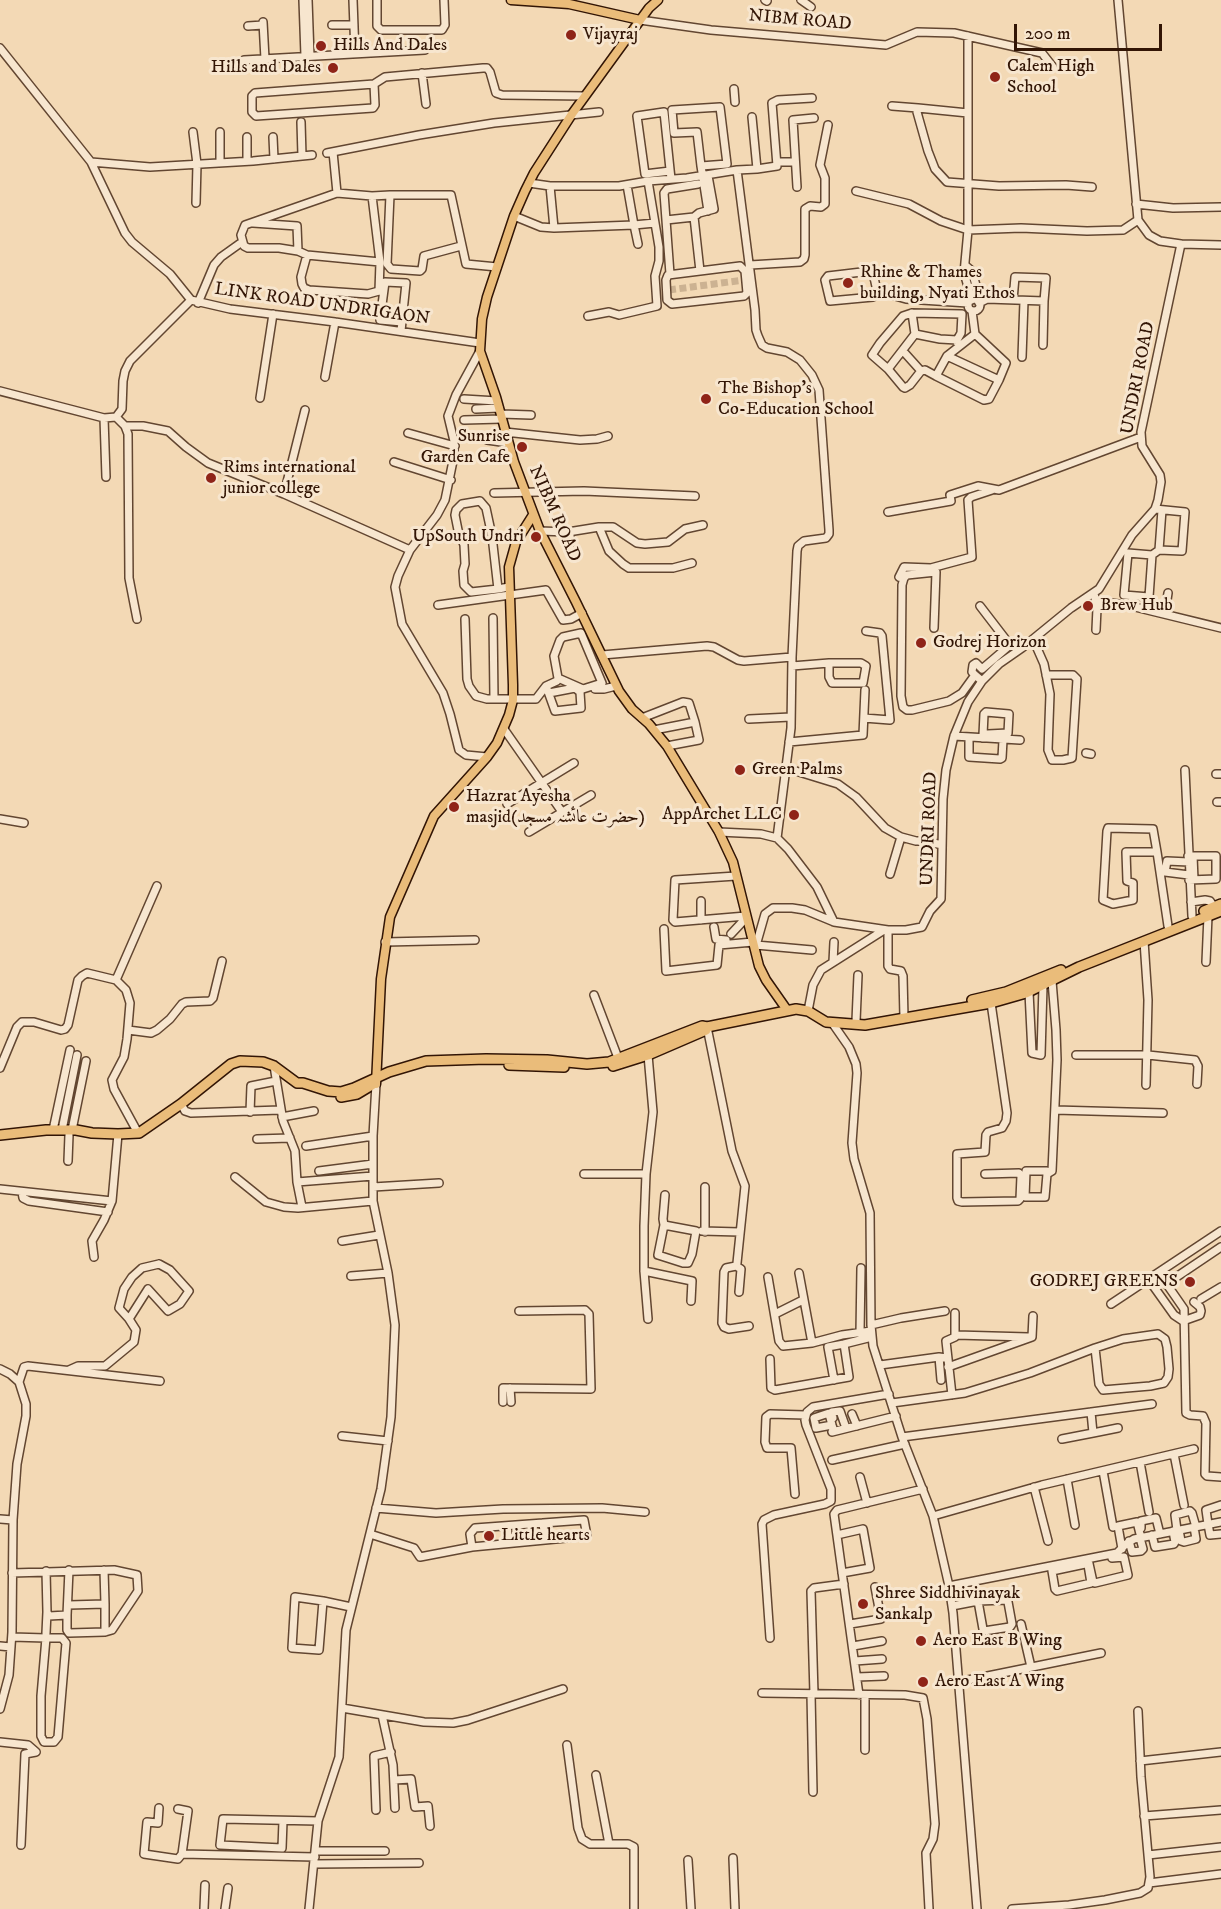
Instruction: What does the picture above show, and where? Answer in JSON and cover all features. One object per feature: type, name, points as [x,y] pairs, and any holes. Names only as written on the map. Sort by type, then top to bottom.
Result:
[{"type":"highway","points":[[619,1061],[702,1026],[707,1027],[787,1010],[808,1011],[822,1020],[833,1023],[865,1025],[1006,992],[1219,907]]},
{"type":"highway","points":[[846,1024],[991,1003],[1029,992],[1080,968],[1208,916],[1219,907]]},
{"type":"highway","points":[[0,1138],[88,1131],[118,1134],[144,1130],[231,1064],[254,1061],[274,1066],[297,1083],[341,1092],[376,1080],[410,1064],[528,1059],[587,1064],[619,1061],[648,1055],[705,1032],[707,1027]]},
{"type":"main road","name":"NIBM ROAD","points":[[510,0],[569,4],[640,20]]},
{"type":"main road","name":"NIBM ROAD","points":[[658,0],[649,4],[640,20],[572,114],[529,183],[514,216],[497,267],[482,320],[480,347],[508,443],[540,531],[616,686],[624,699],[667,746],[720,832],[730,853],[763,975],[787,1010]]},
{"type":"main road","points":[[376,1080],[379,1002],[390,917],[430,824],[440,809],[487,757],[504,729],[513,700],[509,591],[511,556],[516,542],[533,515]]},
{"type":"street","points":[[303,0],[307,26]]},
{"type":"street","points":[[308,0],[308,56]]},
{"type":"street","points":[[353,0],[355,54]]},
{"type":"street","points":[[377,0],[378,29],[442,30],[445,25],[444,0]]},
{"type":"street","points":[[801,0],[811,7]]},
{"type":"street","points":[[1118,0],[1138,220],[1149,235],[1160,241],[1221,245]]},
{"type":"street","name":"NIBM ROAD","points":[[640,20],[711,30],[886,45],[918,32],[943,32],[968,36]]},
{"type":"street","points":[[248,26],[263,24],[265,59]]},
{"type":"street","points":[[332,25],[354,25]]},
{"type":"street","points":[[972,311],[979,309],[974,302],[964,273],[968,230],[968,36],[1042,53],[1053,67]]},
{"type":"street","name":"LINK ROAD UNDRIGAON","points":[[0,48],[91,162],[125,233],[132,242],[170,274],[191,303],[402,331],[480,347]]},
{"type":"street","points":[[244,60],[425,50]]},
{"type":"street","points":[[374,84],[375,105],[373,108],[255,116],[252,112],[252,96],[255,93],[374,84],[385,77],[483,68],[487,68],[490,72],[496,93],[502,95],[585,96]]},
{"type":"street","points":[[422,73],[426,104]]},
{"type":"street","points":[[734,89],[735,102]]},
{"type":"street","points":[[701,166],[737,170],[776,167],[772,103],[778,100],[812,99]]},
{"type":"street","points":[[892,106],[968,113]]},
{"type":"street","points":[[666,220],[694,217],[708,211],[705,176],[701,166],[697,132],[674,134],[672,110],[720,107],[727,164],[725,168],[705,176],[670,175],[645,174],[637,116],[664,112],[670,175]]},
{"type":"street","points":[[918,108],[922,133],[935,169],[947,182],[999,186],[1092,187]]},
{"type":"street","points":[[337,193],[330,152],[453,129],[599,112]]},
{"type":"street","points":[[752,117],[757,169]]},
{"type":"street","points":[[797,187],[793,120],[814,118]]},
{"type":"street","points":[[301,122],[302,156]]},
{"type":"street","points":[[750,265],[800,262],[804,259],[805,209],[810,206],[821,207],[825,204],[826,182],[820,165],[828,125]]},
{"type":"street","points":[[193,132],[197,164],[196,203]]},
{"type":"street","points":[[220,132],[220,163]]},
{"type":"street","points":[[247,137],[247,161]]},
{"type":"street","points":[[273,137],[274,159]]},
{"type":"street","points":[[91,162],[150,167],[312,155]]},
{"type":"street","points":[[777,162],[795,162]]},
{"type":"street","points":[[737,170],[756,330],[760,341],[767,348],[786,352],[800,360],[812,375],[819,390],[829,534],[826,538],[804,541],[798,546],[791,717],[777,838]]},
{"type":"street","points":[[529,183],[549,186],[627,184],[670,175]]},
{"type":"street","points":[[588,316],[609,312],[619,315],[655,307],[658,303],[655,281],[660,255],[648,181]]},
{"type":"street","points":[[627,184],[638,244]]},
{"type":"street","points":[[655,281],[668,277],[700,271],[740,266],[745,271],[747,293],[744,296],[672,304],[667,300],[668,277],[665,191],[698,184]]},
{"type":"street","points":[[549,186],[554,228]]},
{"type":"street","points":[[856,191],[909,204],[941,221],[968,230],[1012,228],[1123,230],[1138,220]]},
{"type":"street","points":[[380,262],[307,255],[279,248],[248,248],[244,246],[242,236],[245,225],[337,193],[372,196],[451,195],[466,264],[497,267]]},
{"type":"street","points":[[390,195],[387,264],[391,269],[420,271],[424,256],[461,246]]},
{"type":"street","points":[[307,255],[301,277],[302,285],[309,290],[374,294],[379,291],[380,262],[372,196]]},
{"type":"street","points":[[1136,204],[1173,208],[1221,207]]},
{"type":"street","points":[[514,216],[541,227],[554,228],[655,223]]},
{"type":"street","points":[[694,217],[700,271]]},
{"type":"street","points":[[250,223],[297,226],[298,251]]},
{"type":"street","points":[[0,391],[104,418],[116,417],[122,409],[123,381],[130,361],[191,303],[221,257],[242,242]]},
{"type":"street","name":"UNDRI ROAD","points":[[754,943],[765,914],[773,908],[805,910],[834,922],[899,931],[922,927],[930,911],[940,901],[942,895],[943,793],[946,770],[954,735],[968,702],[982,681],[999,664],[1099,589],[1132,535],[1159,509],[1161,482],[1157,469],[1142,446],[1141,437],[1181,244]]},
{"type":"street","points":[[870,271],[873,273],[877,291],[873,297],[832,302],[828,298],[826,278],[833,275],[870,271]]},
{"type":"street","points":[[1013,300],[1015,277],[1046,278],[1043,345]]},
{"type":"street","points":[[402,322],[380,320],[385,282],[406,283],[402,331]]},
{"type":"street","points":[[877,291],[906,300],[1044,301]]},
{"type":"street","points":[[1022,357],[1024,301]]},
{"type":"street","points":[[903,351],[921,371],[925,370],[984,400],[989,399],[1006,363],[975,334],[972,311],[969,309],[974,302]]},
{"type":"street","points":[[888,369],[915,334],[912,313]]},
{"type":"street","points":[[921,371],[905,388],[872,355],[901,319],[912,313],[962,314],[961,333],[957,344],[936,376]]},
{"type":"street","points":[[260,398],[273,314]]},
{"type":"street","points":[[325,377],[335,322]]},
{"type":"street","points":[[915,334],[957,344],[975,334]]},
{"type":"street","points":[[480,347],[448,416],[454,446],[450,480],[440,510],[411,550],[395,587],[402,624],[443,693],[459,750],[466,755],[487,757]]},
{"type":"street","points":[[947,356],[999,380]]},
{"type":"street","points":[[464,399],[500,411]]},
{"type":"street","points":[[477,409],[531,415]]},
{"type":"street","points":[[284,494],[305,410]]},
{"type":"street","points":[[464,420],[500,411]]},
{"type":"street","points":[[116,417],[125,426],[128,434],[129,578],[137,619]]},
{"type":"street","points":[[104,418],[106,477]]},
{"type":"street","points":[[125,426],[143,426],[168,431],[208,463],[411,550]]},
{"type":"street","points":[[505,432],[580,440],[608,436]]},
{"type":"street","points":[[408,433],[454,446]]},
{"type":"street","points":[[888,512],[951,501],[950,495],[978,486],[999,490],[1141,437]]},
{"type":"street","points":[[487,441],[508,443]]},
{"type":"street","points":[[394,462],[450,480]]},
{"type":"street","points":[[899,577],[904,567],[931,568],[972,557],[968,500],[994,489]]},
{"type":"street","points":[[494,492],[611,492],[694,496]]},
{"type":"street","points":[[498,589],[492,536],[486,508],[480,501],[462,504],[456,510],[455,515],[464,545],[464,585],[471,592],[498,589],[509,591]]},
{"type":"street","points":[[1152,555],[1149,597],[1124,595],[1128,553],[1152,555],[1159,550],[1182,551],[1185,513],[1159,509],[1159,550]]},
{"type":"street","points":[[540,531],[570,532],[613,527],[637,543],[645,544],[668,542],[685,530],[703,525]]},
{"type":"street","points":[[599,528],[609,551],[626,567],[673,568],[692,563]]},
{"type":"street","points":[[570,532],[570,552]]},
{"type":"street","points":[[934,628],[936,572],[907,575],[902,585],[901,696],[903,707],[912,710],[949,701],[962,693],[975,675]]},
{"type":"street","points":[[1109,575],[1125,577]]},
{"type":"street","points":[[438,605],[509,591],[546,590],[563,620],[571,619],[582,613]]},
{"type":"street","points":[[1094,593],[1097,605],[1096,630]]},
{"type":"street","points":[[1165,613],[1168,593]]},
{"type":"street","points":[[1097,605],[1127,604],[1221,628]]},
{"type":"street","points":[[980,606],[1010,645],[982,669]]},
{"type":"street","points":[[493,618],[494,699]]},
{"type":"street","points":[[465,619],[468,686],[476,696],[513,700],[536,699],[557,681],[554,656],[560,640],[563,637],[581,633],[602,683],[583,688],[558,678]]},
{"type":"street","points":[[864,718],[890,720],[882,636],[880,633],[866,631]]},
{"type":"street","points":[[1033,639],[1041,655],[1050,694],[1048,750],[1052,760],[1072,758],[1077,679],[1073,675],[1046,675]]},
{"type":"street","points":[[602,655],[707,646],[744,661],[792,657]]},
{"type":"street","points":[[792,666],[829,663],[864,664],[866,666],[865,680],[861,684],[832,683],[829,677],[829,663]]},
{"type":"street","points":[[982,681],[972,672],[973,665],[976,663],[989,674]]},
{"type":"street","points":[[595,689],[616,686]]},
{"type":"street","points":[[575,688],[580,692],[581,708],[555,711],[547,690],[575,688]]},
{"type":"street","points":[[789,742],[863,735],[865,690]]},
{"type":"street","points":[[642,718],[685,701],[689,703],[699,740],[667,746]]},
{"type":"street","points":[[954,735],[969,737],[982,736],[1006,734],[1009,714],[986,712],[982,736]]},
{"type":"street","points":[[749,719],[791,717]]},
{"type":"street","points":[[654,730],[695,722]]},
{"type":"street","points":[[504,729],[562,812]]},
{"type":"street","points":[[982,736],[1020,740]]},
{"type":"street","points":[[969,737],[969,758],[1002,758],[1003,740]]},
{"type":"street","points":[[507,804],[573,763]]},
{"type":"street","points":[[786,768],[838,784],[856,797],[885,828],[901,837],[916,842],[942,845]]},
{"type":"street","points":[[1185,770],[1192,916]]},
{"type":"street","points":[[529,832],[591,795]]},
{"type":"street","points":[[0,819],[24,823]]},
{"type":"street","points":[[1157,852],[1126,852],[1127,881],[1133,883],[1133,900],[1113,904],[1104,901],[1108,828],[1153,829],[1157,852],[1168,926]]},
{"type":"street","points":[[720,832],[761,834],[777,838],[813,882],[823,897],[834,922]]},
{"type":"street","points":[[890,874],[901,837]]},
{"type":"street","points":[[1216,856],[1216,879],[1189,877],[1165,872],[1167,861],[1216,856]]},
{"type":"street","points":[[1188,859],[1189,877]]},
{"type":"street","points":[[736,876],[675,880],[674,922],[746,917]]},
{"type":"street","points":[[116,980],[157,886]]},
{"type":"street","points":[[1191,902],[1205,900],[1219,907]]},
{"type":"street","points":[[701,901],[701,920]]},
{"type":"street","points":[[1206,962],[1208,916]]},
{"type":"street","points":[[664,929],[666,970],[717,965],[719,945],[731,939],[746,917]]},
{"type":"street","points":[[714,927],[715,937],[718,940],[731,939],[812,950]]},
{"type":"street","points":[[886,930],[888,966],[903,974],[904,1015]]},
{"type":"street","name":"UNDRI ROAD","points":[[808,1011],[816,978],[821,970],[886,930]]},
{"type":"street","points":[[385,942],[475,940]]},
{"type":"street","points":[[1144,941],[1148,1000],[1146,1084]]},
{"type":"street","points":[[833,962],[834,942]]},
{"type":"street","points":[[128,1030],[151,1033],[170,1020],[182,1004],[210,1001],[213,998],[222,961]]},
{"type":"street","points":[[0,1068],[17,1028],[22,1022],[34,1022],[61,1030],[65,1029],[78,980],[82,976],[87,973],[116,980],[126,990],[130,1003],[124,1057],[112,1080],[114,1089],[144,1130]]},
{"type":"street","points":[[856,1021],[858,975]]},
{"type":"street","points":[[1048,1173],[1047,1171],[1026,1171],[1025,1197],[1045,1197],[1048,1173],[1052,1172],[1056,1030],[1052,981]]},
{"type":"street","points":[[1029,992],[1032,1053],[1041,1055],[1042,986]]},
{"type":"street","points":[[594,995],[619,1061]]},
{"type":"street","points":[[985,1174],[1019,1173],[1021,1176],[1020,1199],[1018,1201],[962,1202],[957,1198],[957,1154],[985,1152],[988,1132],[1002,1128],[1006,1121],[1007,1113],[991,1003]]},
{"type":"street","points":[[833,1023],[849,1047],[856,1064],[852,1143],[854,1159],[870,1213],[871,1331],[903,1441],[933,1516],[949,1586],[977,1909]]},
{"type":"street","points":[[707,1027],[732,1151],[745,1186],[736,1266]]},
{"type":"street","points":[[68,1161],[62,1132],[70,1050]]},
{"type":"street","points":[[62,1132],[77,1055]]},
{"type":"street","points":[[648,1055],[653,1112],[646,1174],[644,1271],[648,1319]]},
{"type":"street","points":[[1076,1055],[1148,1055],[1195,1060],[1198,1066],[1197,1084]]},
{"type":"street","points":[[62,1132],[86,1061]]},
{"type":"street","points":[[274,1066],[281,1113],[295,1151],[297,1182],[302,1207]]},
{"type":"street","points":[[309,1909],[318,1821],[337,1765],[344,1648],[351,1607],[376,1508],[392,1404],[395,1325],[388,1273],[373,1201],[376,1080]]},
{"type":"street","points":[[250,1112],[251,1086],[276,1081]]},
{"type":"street","points":[[180,1104],[185,1111],[191,1113],[314,1111]]},
{"type":"street","points":[[1055,1110],[1163,1113]]},
{"type":"street","points":[[94,1257],[92,1240],[112,1201],[118,1134]]},
{"type":"street","points":[[306,1146],[373,1136]]},
{"type":"street","points":[[256,1139],[290,1138]]},
{"type":"street","points":[[319,1171],[373,1164]]},
{"type":"street","points":[[584,1174],[646,1174]]},
{"type":"street","points":[[297,1182],[373,1176]]},
{"type":"street","points":[[235,1177],[266,1202],[284,1207],[373,1201]]},
{"type":"street","points":[[373,1187],[439,1183]]},
{"type":"street","points":[[665,1195],[664,1225],[658,1255],[688,1263],[700,1231],[705,1187]]},
{"type":"street","points":[[0,1189],[112,1201]]},
{"type":"street","points":[[22,1192],[23,1198],[29,1201],[108,1212]]},
{"type":"street","points":[[664,1225],[700,1231],[740,1232]]},
{"type":"street","points":[[1111,1304],[1221,1231]]},
{"type":"street","points":[[342,1241],[379,1235]]},
{"type":"street","points":[[1166,1284],[1221,1247]]},
{"type":"street","points":[[66,1371],[78,1366],[105,1366],[134,1342],[136,1330],[119,1308],[124,1289],[142,1268],[159,1264],[189,1291],[180,1304],[168,1311],[148,1289],[129,1319]]},
{"type":"street","points":[[739,1292],[741,1269],[736,1266],[726,1268],[722,1323],[727,1329],[749,1326]]},
{"type":"street","points":[[860,1333],[861,1269]]},
{"type":"street","points":[[644,1271],[692,1281],[691,1301]]},
{"type":"street","points":[[351,1276],[388,1273]]},
{"type":"street","points":[[799,1273],[812,1343]]},
{"type":"street","points":[[1159,1273],[1184,1309],[1186,1413],[1203,1416],[1206,1423],[1205,1474],[1221,1477]]},
{"type":"street","points":[[768,1277],[772,1307],[781,1344],[785,1347],[871,1331]]},
{"type":"street","points":[[1149,1280],[1174,1315],[1183,1321]]},
{"type":"street","points":[[1174,1315],[1221,1287]]},
{"type":"street","points":[[777,1313],[803,1300]]},
{"type":"street","points":[[1183,1321],[1200,1315],[1202,1311],[1196,1300]]},
{"type":"street","points":[[507,1402],[503,1388],[591,1389],[589,1314],[585,1310],[519,1311]]},
{"type":"street","points":[[834,1380],[828,1347],[844,1344],[901,1318],[945,1311]]},
{"type":"street","points":[[955,1312],[956,1335]]},
{"type":"street","points":[[1032,1337],[1033,1316]]},
{"type":"street","points":[[892,1403],[965,1393],[1030,1373],[1095,1348],[1130,1337],[1158,1334],[1165,1339],[1167,1347],[1168,1377],[1164,1383],[1150,1386],[1103,1390],[1099,1384],[1095,1348]]},
{"type":"street","points":[[941,1380],[946,1341],[956,1335],[1032,1337]]},
{"type":"street","points":[[948,1367],[1032,1337]]},
{"type":"street","points":[[770,1359],[771,1388],[775,1390],[849,1377],[844,1344]]},
{"type":"street","points":[[880,1365],[943,1357]]},
{"type":"street","points":[[943,1357],[948,1367],[952,1395]]},
{"type":"street","points":[[19,1382],[25,1366],[160,1381]]},
{"type":"street","points":[[0,1369],[19,1382],[27,1416],[17,1464],[13,1520],[12,1637],[9,1675],[0,1709]]},
{"type":"street","points":[[795,1494],[791,1448],[767,1448],[765,1442],[766,1417],[770,1414],[805,1415],[813,1407],[889,1394]]},
{"type":"street","points":[[832,1460],[903,1441],[1152,1404]]},
{"type":"street","points":[[846,1428],[840,1411],[832,1412],[834,1430],[846,1428],[857,1426],[896,1416]]},
{"type":"street","points":[[1090,1412],[1093,1433]]},
{"type":"street","points":[[852,1413],[857,1426]]},
{"type":"street","points":[[770,1638],[762,1524],[764,1520],[774,1515],[825,1504],[831,1500],[831,1489],[806,1425],[805,1415]]},
{"type":"street","points":[[1062,1439],[1118,1428]]},
{"type":"street","points":[[342,1436],[388,1441]]},
{"type":"street","points":[[933,1516],[1034,1487],[1194,1449]]},
{"type":"street","points":[[1174,1454],[1184,1505]]},
{"type":"street","points":[[1140,1462],[1149,1512]]},
{"type":"street","points":[[1103,1471],[1113,1527]]},
{"type":"street","points":[[861,1477],[867,1503]]},
{"type":"street","points":[[1067,1479],[1075,1525]]},
{"type":"street","points":[[1034,1487],[1048,1541]]},
{"type":"street","points":[[865,1750],[862,1695],[857,1677],[834,1518],[835,1511],[922,1489]]},
{"type":"street","points":[[1221,1505],[1207,1508],[1210,1535],[1221,1534]]},
{"type":"street","points":[[376,1508],[436,1513],[503,1509],[602,1508],[645,1512]]},
{"type":"street","points":[[1130,1541],[1132,1552],[1141,1551],[1143,1549],[1140,1522],[1155,1518],[1157,1519],[1155,1547],[1174,1544],[1175,1515],[1190,1511],[1196,1539],[1181,1541],[1176,1531]]},
{"type":"street","points":[[0,1519],[13,1520]]},
{"type":"street","points":[[370,1534],[414,1548],[420,1557],[472,1547],[587,1536],[584,1520],[474,1529],[469,1536],[472,1547]]},
{"type":"street","points":[[1122,1549],[1118,1526],[1137,1522],[1142,1537]]},
{"type":"street","points":[[1089,1561],[1117,1553],[1130,1541],[1142,1537],[1221,1522]]},
{"type":"street","points":[[543,1523],[545,1540]]},
{"type":"street","points":[[507,1526],[509,1543]]},
{"type":"street","points":[[837,1535],[863,1529],[870,1568],[842,1574]]},
{"type":"street","points":[[949,1586],[1089,1561],[1122,1556],[1125,1558],[1128,1575],[1095,1583],[1089,1561]]},
{"type":"street","points":[[1087,1564],[1091,1583],[1056,1590],[1052,1571],[1067,1565],[1087,1564]]},
{"type":"street","points":[[12,1573],[69,1570],[114,1570],[137,1575],[138,1591],[112,1630],[105,1632],[69,1632],[67,1630],[69,1570]]},
{"type":"street","points":[[104,1570],[105,1632]]},
{"type":"street","points":[[12,1637],[46,1635],[62,1638],[66,1643],[58,1737],[54,1742],[44,1742],[42,1736],[41,1696],[46,1635],[46,1571]]},
{"type":"street","points":[[813,1792],[810,1591],[814,1588],[844,1584]]},
{"type":"street","points":[[850,1624],[881,1619],[876,1587]]},
{"type":"street","points":[[323,1601],[319,1650],[292,1648],[295,1597],[323,1601],[351,1607]]},
{"type":"street","points":[[952,1606],[978,1601],[1006,1600],[1012,1624],[1010,1627],[984,1631],[978,1601]]},
{"type":"street","points":[[69,1605],[105,1604]]},
{"type":"street","points":[[46,1612],[49,1616],[68,1615]]},
{"type":"street","points":[[1021,1624],[1031,1667]]},
{"type":"street","points":[[853,1646],[882,1641]]},
{"type":"street","points":[[0,1646],[11,1647]]},
{"type":"street","points":[[958,1682],[1101,1653]]},
{"type":"street","points":[[855,1661],[882,1659]]},
{"type":"street","points":[[857,1677],[884,1676]]},
{"type":"street","points":[[342,1708],[430,1723],[458,1722],[563,1689]]},
{"type":"street","points":[[762,1693],[919,1696],[923,1698],[935,1824],[934,1836],[926,1854],[929,1909]]},
{"type":"street","points":[[1012,1909],[1069,1905],[1145,1891],[1149,1883],[1148,1855],[1138,1710]]},
{"type":"street","points":[[382,1715],[391,1752],[395,1808]]},
{"type":"street","points":[[0,1742],[28,1745],[36,1752],[25,1754],[21,1845]]},
{"type":"street","points":[[567,1745],[579,1834],[587,1843],[628,1844],[634,1847],[634,1909]]},
{"type":"street","points":[[376,1810],[374,1756],[391,1752]]},
{"type":"street","points":[[1140,1761],[1221,1752]]},
{"type":"street","points":[[596,1775],[609,1844]]},
{"type":"street","points":[[394,1780],[411,1779],[415,1807],[428,1806],[430,1826]]},
{"type":"street","points":[[159,1808],[158,1823],[147,1822],[144,1854],[178,1859],[182,1854],[188,1811],[178,1809]]},
{"type":"street","points":[[1144,1816],[1221,1810]]},
{"type":"street","points":[[283,1821],[282,1848],[220,1845],[223,1819],[318,1821]]},
{"type":"street","points":[[1148,1855],[1221,1847]]},
{"type":"street","points":[[315,1857],[385,1851]]},
{"type":"street","points":[[182,1854],[315,1857],[419,1863]]},
{"type":"street","points":[[733,1858],[735,1909]]},
{"type":"street","points":[[688,1860],[691,1909]]},
{"type":"street","points":[[1149,1883],[1221,1874]]},
{"type":"street","points":[[204,1909],[205,1885]]},
{"type":"street","points":[[225,1909],[228,1888]]},
{"type":"tunnel","points":[[669,290],[744,280]]},
{"type":"place","name":"Vijayraj","points":[[571,35]]},
{"type":"place","name":"Hills And Dales","points":[[321,46]]},
{"type":"place","name":"Hills and Dales","points":[[333,68]]},
{"type":"place","name":"Calem High School","points":[[995,77]]},
{"type":"place","name":"Rhine & Thames building, Nyati Ethos","points":[[848,283]]},
{"type":"place","name":"The Bishop's Co-Education School","points":[[706,399]]},
{"type":"place","name":"Sunrise Garden Cafe","points":[[522,447]]},
{"type":"place","name":"Rims international junior college","points":[[211,478]]},
{"type":"place","name":"UpSouth Undri","points":[[536,537]]},
{"type":"place","name":"Brew Hub","points":[[1088,606]]},
{"type":"place","name":"Godrej Horizon","points":[[921,643]]},
{"type":"place","name":"Green Palms","points":[[740,770]]},
{"type":"place","name":"Hazrat Ayesha masjid(حضرت عائشہ مسجد)","points":[[454,807]]},
{"type":"place","name":"AppArchet LLC","points":[[794,815]]},
{"type":"place","name":"GODREJ GREENS","points":[[1190,1282]]},
{"type":"place","name":"Little hearts","points":[[489,1536]]},
{"type":"place","name":"Shree Siddhivinayak Sankalp","points":[[863,1604]]},
{"type":"place","name":"Aero East B Wing","points":[[921,1641]]},
{"type":"place","name":"Aero East A Wing","points":[[923,1682]]}]
